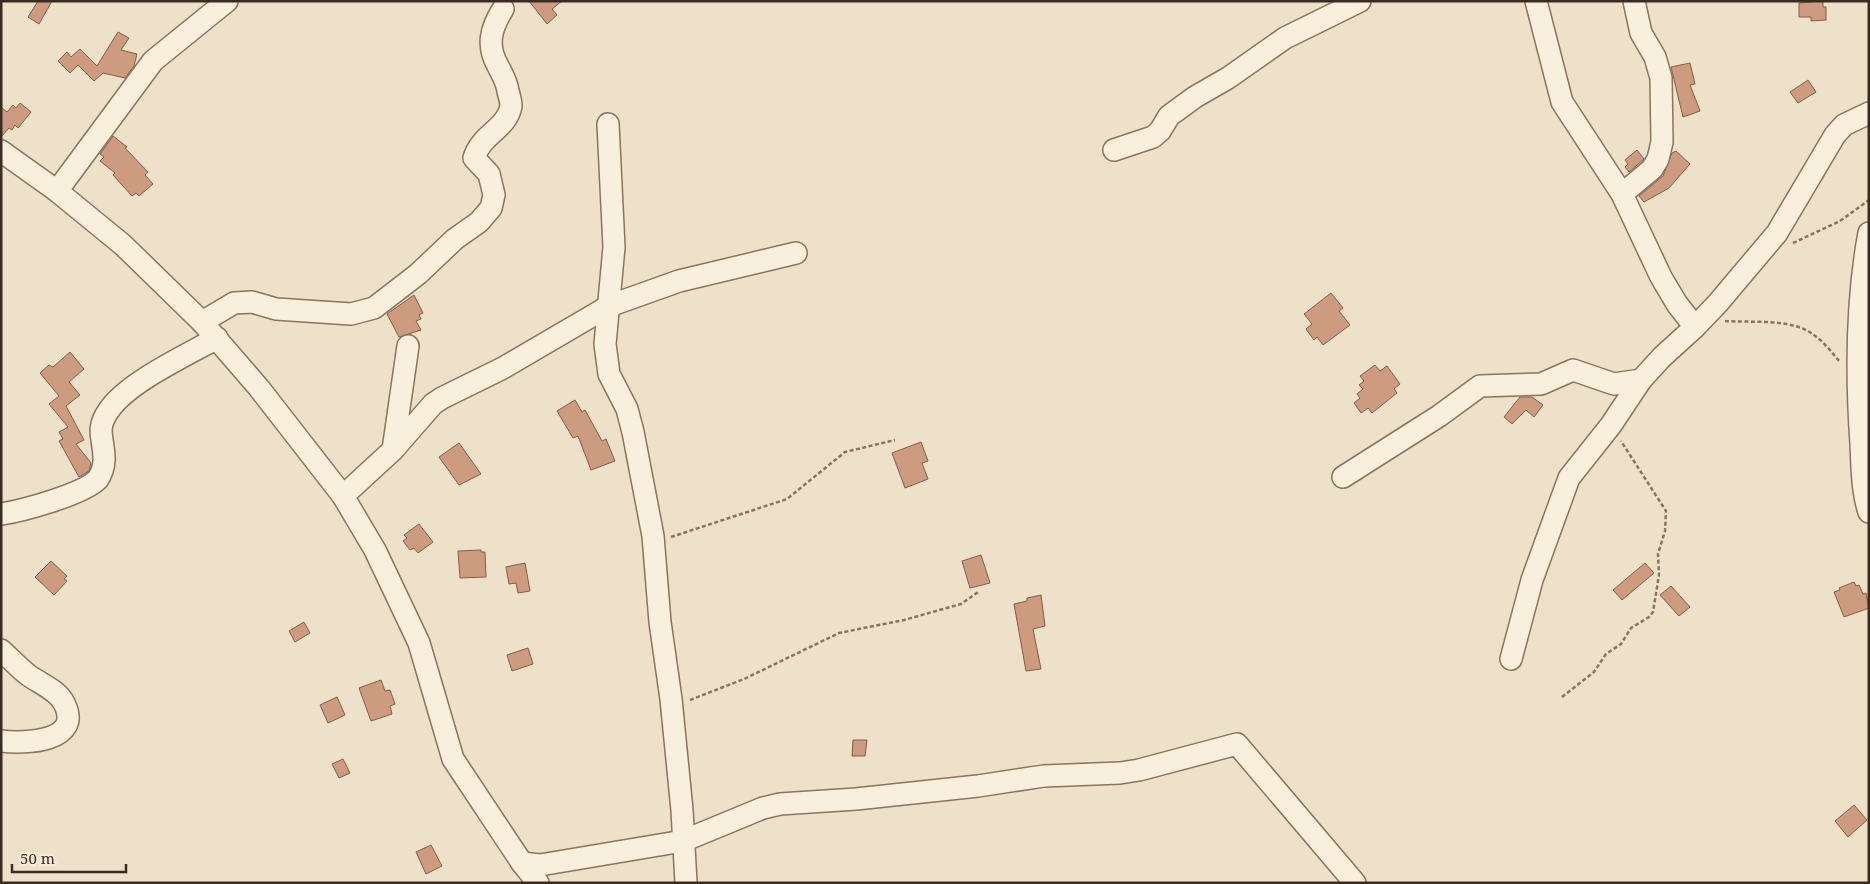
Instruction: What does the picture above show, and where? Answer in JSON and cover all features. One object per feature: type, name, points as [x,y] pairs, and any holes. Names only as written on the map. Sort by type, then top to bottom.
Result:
[{"type":"street","points":[[57,191],[152,62],[227,1]]},
{"type":"street","points":[[1114,150],[1153,137],[1160,131],[1169,116],[1195,96],[1228,78],[1285,38],[1360,1]]},
{"type":"street","points":[[1536,1],[1562,102],[1622,194],[1677,304],[1700,323]]},
{"type":"street","points":[[1622,194],[1652,169],[1658,159],[1662,142],[1661,78],[1655,57],[1641,33],[1634,1]]},
{"type":"street","points":[[202,322],[234,303],[252,302],[276,309],[351,314],[374,308],[418,274],[455,239],[479,222],[491,208],[494,195],[489,174],[474,158],[478,146],[504,122],[511,105],[507,84],[495,61],[490,46],[492,28],[503,9]]},
{"type":"street","points":[[1511,659],[1532,580],[1564,488],[1579,464],[1611,425],[1641,380],[1662,356],[1700,323],[1777,233],[1835,135],[1849,122],[1869,113]]},
{"type":"street","points":[[608,124],[614,247],[605,344],[606,360],[609,374],[627,409],[653,536],[660,622],[671,700],[682,810],[686,883]]},
{"type":"street","points":[[1,151],[57,191],[123,245],[202,322],[259,388],[301,444],[344,496],[376,550],[419,643],[453,759],[522,863],[538,883]]},
{"type":"street","points":[[1869,233],[1863,266],[1857,354],[1865,499],[1869,512]]},
{"type":"street","points":[[344,496],[393,450],[433,404],[503,368],[609,306],[679,281],[796,253]]},
{"type":"street","points":[[1,514],[21,511],[77,491],[93,483],[99,477],[104,462],[99,436],[102,421],[110,408],[131,389],[216,338]]},
{"type":"street","points":[[393,450],[408,346]]},
{"type":"street","points":[[1343,477],[1434,420],[1483,385],[1541,384],[1573,370],[1614,384],[1641,380]]},
{"type":"street","points":[[1,650],[27,674],[52,690],[63,702],[68,716],[64,728],[49,740],[15,743],[1,741]]},
{"type":"street","points":[[522,863],[540,865],[683,841],[763,808],[780,804],[856,799],[978,786],[1044,776],[1120,773],[1139,770],[1237,744],[1355,883]]},
{"type":"path","points":[[1789,245],[1840,220],[1869,200]]},
{"type":"path","points":[[1700,323],[1776,324],[1804,330],[1827,347],[1839,361]]},
{"type":"path","points":[[1562,697],[1594,672],[1606,654],[1621,644],[1631,628],[1649,617],[1653,612],[1657,593],[1660,576],[1658,554],[1665,531],[1666,511],[1611,425]]},
{"type":"path","points":[[653,536],[662,538],[678,535],[787,498],[845,452],[895,440]]},
{"type":"path","points":[[671,700],[683,702],[695,699],[839,633],[904,620],[961,604],[978,592]]},
{"type":"building","points":[[38,1],[52,1],[39,24],[28,17]]},
{"type":"building","points":[[529,1],[562,1],[552,9],[557,15],[547,24]]},
{"type":"building","points":[[1823,1],[1823,7],[1826,7],[1826,20],[1811,21],[1811,17],[1799,17],[1799,3]]},
{"type":"building","points":[[118,32],[129,38],[121,50],[137,54],[134,66],[125,78],[103,73],[94,81],[78,65],[70,73],[58,61],[67,52],[71,57],[80,49],[97,66]]},
{"type":"building","points":[[1690,63],[1695,84],[1690,85],[1700,111],[1683,117],[1671,67]]},
{"type":"building","points":[[1808,80],[1816,92],[1798,103],[1790,92]]},
{"type":"building","points":[[20,103],[31,112],[18,128],[15,125],[12,130],[9,128],[1,137],[1,107],[7,112],[13,105],[16,108]]},
{"type":"building","points":[[113,136],[127,147],[125,148],[148,172],[145,175],[153,184],[139,196],[136,193],[132,196],[113,175],[115,173],[100,161],[104,157],[100,154]]},
{"type":"building","points":[[1637,150],[1644,159],[1629,172],[1625,167],[1628,164],[1625,160]]},
{"type":"building","points":[[1676,151],[1690,164],[1669,188],[1644,202],[1639,196],[1663,176],[1672,153]]},
{"type":"building","points":[[1331,293],[1343,308],[1339,311],[1350,325],[1323,345],[1317,337],[1314,340],[1306,329],[1312,324],[1304,314]]},
{"type":"building","points":[[414,295],[423,313],[419,315],[421,319],[416,321],[421,330],[399,337],[387,314]]},
{"type":"building","points":[[70,352],[84,369],[69,382],[80,395],[66,406],[84,440],[76,444],[91,463],[89,471],[79,477],[59,441],[63,439],[59,432],[68,427],[49,404],[59,396],[40,373],[49,365],[53,367]]},
{"type":"building","points":[[1375,365],[1380,371],[1387,366],[1400,384],[1394,389],[1397,393],[1372,413],[1368,408],[1361,413],[1354,403],[1360,398],[1357,394],[1363,389],[1359,385],[1364,381],[1360,376]]},
{"type":"building","points":[[1520,397],[1532,397],[1543,405],[1534,417],[1526,410],[1512,424],[1504,417]]},
{"type":"building","points":[[575,400],[582,412],[585,410],[602,441],[606,439],[615,461],[591,470],[578,436],[573,438],[557,411]]},
{"type":"building","points":[[921,442],[928,461],[922,463],[928,479],[905,488],[892,453]]},
{"type":"building","points":[[459,443],[481,474],[459,485],[439,457]]},
{"type":"building","points":[[419,524],[433,542],[418,553],[414,548],[410,550],[403,541],[407,538],[404,535]]},
{"type":"building","points":[[481,550],[481,552],[485,552],[486,577],[460,578],[458,551]]},
{"type":"building","points":[[981,555],[990,583],[970,588],[962,561]]},
{"type":"building","points":[[51,561],[67,576],[64,579],[67,581],[54,595],[35,577]]},
{"type":"building","points":[[525,563],[530,591],[518,593],[516,583],[509,584],[506,567]]},
{"type":"building","points":[[1645,563],[1654,573],[1622,600],[1613,590]]},
{"type":"building","points":[[1854,582],[1856,586],[1859,585],[1863,594],[1866,593],[1869,608],[1844,617],[1834,592]]},
{"type":"building","points":[[1671,586],[1690,607],[1679,616],[1660,595]]},
{"type":"building","points":[[1041,595],[1045,626],[1033,629],[1041,669],[1026,671],[1014,604],[1027,601],[1027,598]]},
{"type":"building","points":[[304,622],[310,633],[295,642],[289,631]]},
{"type":"building","points":[[528,648],[533,664],[512,671],[507,655]]},
{"type":"building","points":[[381,680],[385,691],[390,690],[395,704],[390,706],[392,714],[371,721],[359,688]]},
{"type":"building","points":[[337,697],[345,715],[328,723],[320,705]]},
{"type":"building","points":[[853,740],[867,740],[865,756],[852,756]]},
{"type":"building","points":[[343,759],[350,773],[339,778],[332,764]]},
{"type":"building","points":[[1854,805],[1867,820],[1848,837],[1835,821]]},
{"type":"building","points":[[431,845],[442,866],[426,874],[416,852]]}]
